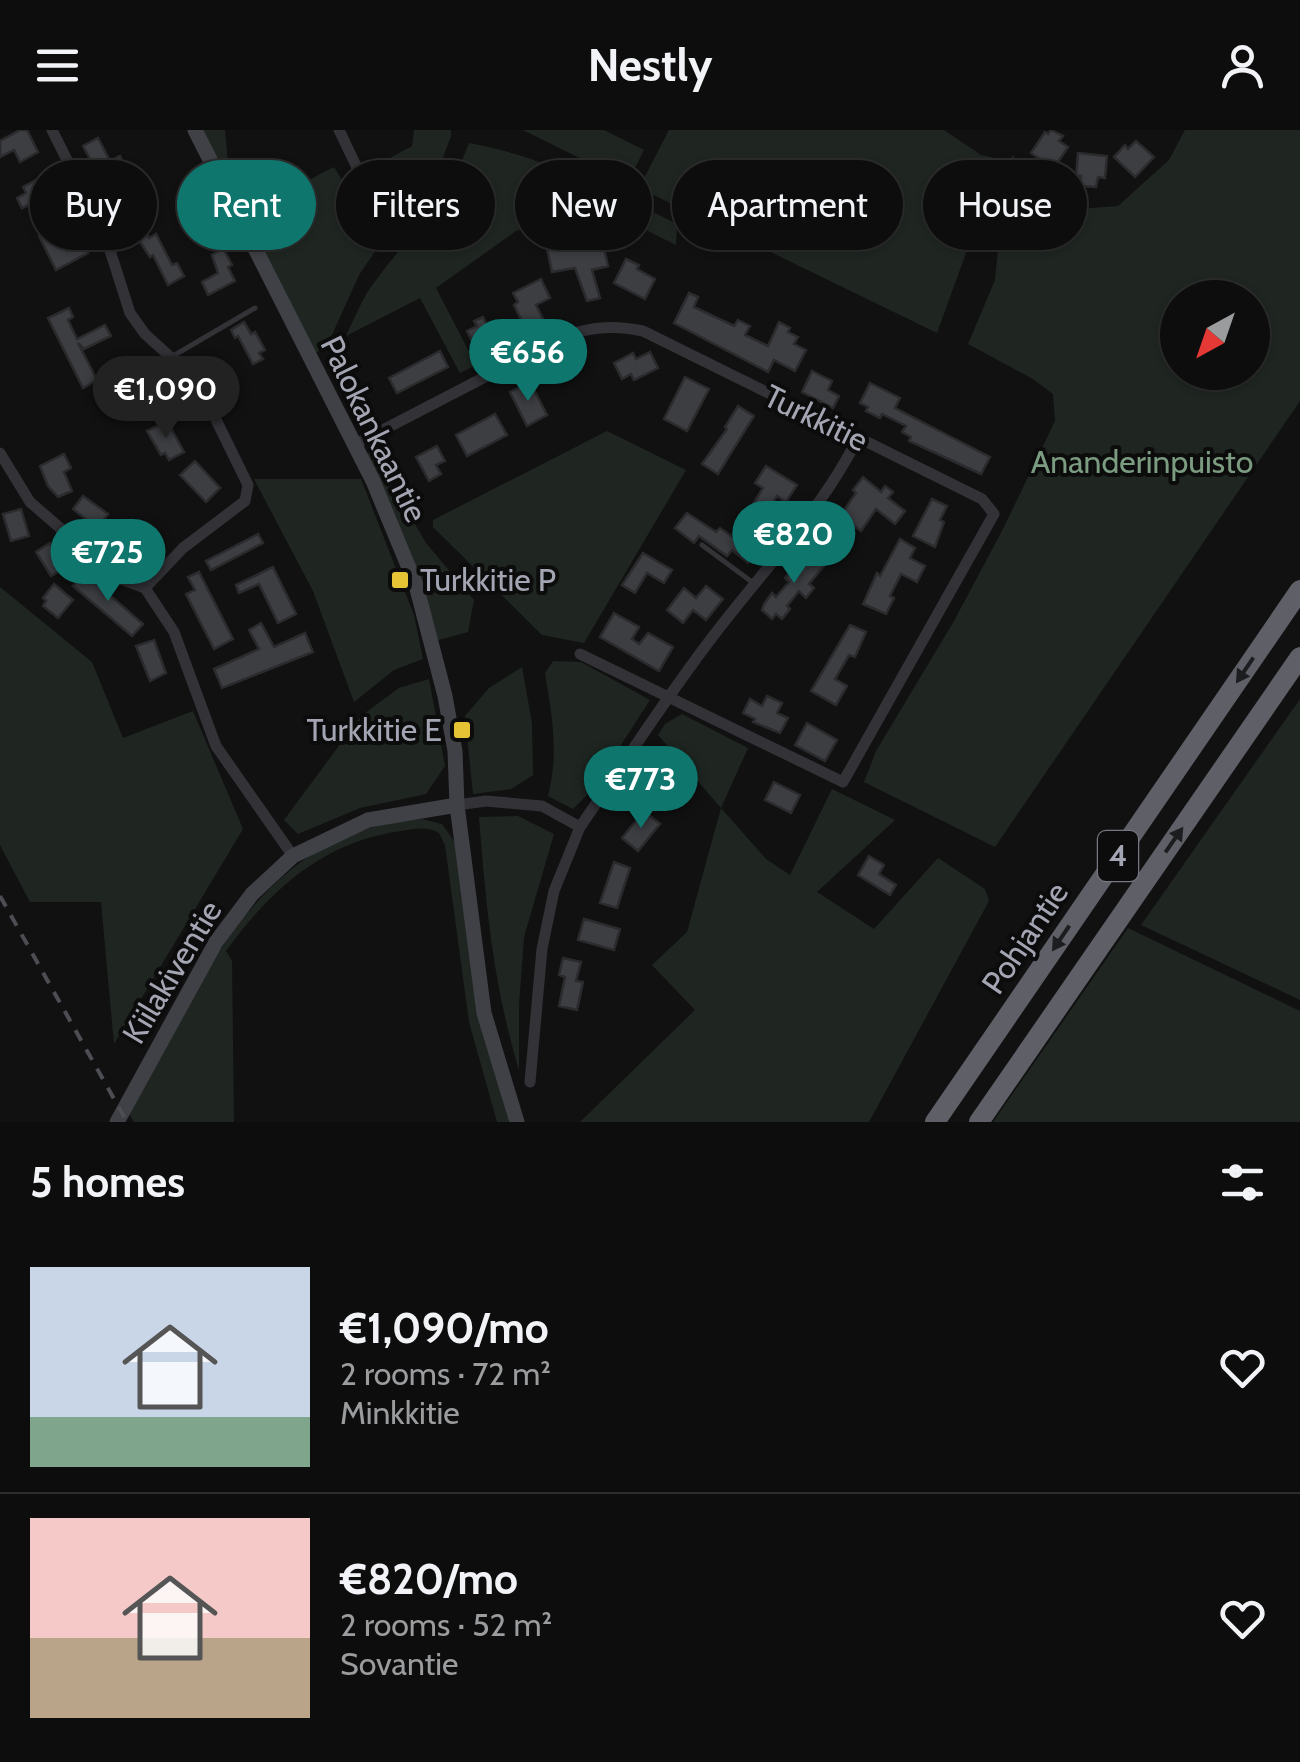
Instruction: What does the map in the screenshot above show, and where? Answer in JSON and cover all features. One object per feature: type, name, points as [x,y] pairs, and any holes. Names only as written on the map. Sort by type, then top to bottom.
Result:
[{"type":"highway","name":"Pohjantie","points":[[935,1122],[1300,590]]},
{"type":"highway","name":"Pohjantie","points":[[979,1122],[1300,657]]},
{"type":"main road","name":"Palokankaantie","points":[[195,130],[354,445],[416,585],[456,751],[457,805],[484,1013],[517,1122]]},
{"type":"main road","name":"Kiilakiventie","points":[[117,1122],[216,942],[252,894],[293,856],[368,820],[457,805]]},
{"type":"street","points":[[52,130],[106,238],[130,313],[145,334],[196,381],[248,485],[244,501],[182,548],[146,588]]},
{"type":"street","points":[[339,130],[353,160]]},
{"type":"street","name":"Turkkitie","points":[[354,445],[566,335],[598,326],[643,330],[982,499],[994,514],[843,782],[670,699]]},
{"type":"street","points":[[530,1082],[542,949],[554,891],[580,827],[754,584],[812,516],[858,438]]},
{"type":"street","points":[[0,453],[30,502],[118,578],[146,588],[174,632],[216,746],[293,856]]},
{"type":"street","points":[[580,654],[670,699]]},
{"type":"street","points":[[457,805],[486,802],[542,806],[580,827]]},
{"type":"lane","points":[[170,358],[255,308]]},
{"type":"lane","points":[[702,545],[754,584]]},
{"type":"green space","points":[[199,130],[225,130],[228,160],[214,160]]},
{"type":"green space","points":[[414,130],[451,130],[442,160],[386,160],[412,146]]},
{"type":"green space","points":[[523,130],[604,130],[644,150],[639,160],[584,160]]},
{"type":"green space","points":[[669,130],[944,130],[981,155],[995,158],[923,160],[923,250],[966,250],[937,333],[766,250],[903,250],[903,160],[672,160],[672,204],[652,194],[652,163]]},
{"type":"green space","name":"Ananderinpuisto","points":[[1185,130],[1300,130],[1300,401],[995,847],[864,782],[876,751],[954,621],[1003,529],[1055,421],[1053,394],[968,344],[995,280],[998,250],[1087,250],[1087,208],[1118,206],[1169,160]]},
{"type":"green space","points":[[469,143],[533,160],[515,160],[515,232],[495,246],[495,160],[462,160]]},
{"type":"green space","points":[[334,167],[336,250],[376,250],[359,275],[327,346],[314,354],[261,250],[316,250],[316,176]]},
{"type":"green space","points":[[652,211],[672,221],[672,243],[652,233]]},
{"type":"green space","points":[[399,250],[489,250],[436,288],[476,365],[460,373],[420,298],[346,336],[367,293]]},
{"type":"green space","points":[[607,431],[686,470],[584,643],[542,635],[433,527],[433,520]]},
{"type":"green space","points":[[371,448],[426,543],[474,600],[468,632],[435,641],[366,455]]},
{"type":"green space","points":[[254,479],[361,479],[414,615],[423,659],[394,670],[354,702],[313,591]]},
{"type":"green space","points":[[0,587],[92,662],[123,738],[193,711],[243,829],[114,1044],[101,902],[30,902],[0,845]]},
{"type":"green space","points":[[553,661],[581,662],[650,700],[592,790],[573,809],[548,796],[554,750],[545,673]]},
{"type":"green space","points":[[522,667],[532,723],[533,775],[511,789],[473,794],[465,716],[489,688]]},
{"type":"green space","points":[[429,679],[445,766],[426,794],[360,808],[298,834],[284,820],[361,716],[399,688]]},
{"type":"green space","points":[[1300,699],[1300,1000],[1141,925]]},
{"type":"green space","points":[[682,714],[748,748],[721,808],[658,735],[665,724]]},
{"type":"green space","points":[[832,789],[895,820],[817,892],[874,929],[938,858],[985,889],[989,901],[869,1122],[580,1122],[695,1010],[652,965],[687,932],[721,808],[766,859],[790,875]]},
{"type":"green space","points":[[518,816],[554,834],[524,937],[519,1070],[497,976],[479,817]]},
{"type":"green space","points":[[422,819],[442,824],[456,844],[478,1013],[509,1122],[497,1122],[469,1022],[445,845],[439,833],[420,829],[373,837],[323,858],[280,889],[226,951],[232,961],[234,1122],[134,1122],[129,1114],[174,1029],[224,945],[253,907],[286,874],[324,847],[369,828]]},
{"type":"green space","points":[[1128,928],[1300,1011],[1300,1122],[993,1122]]},
{"type":"building","points":[[27,130],[38,152],[20,162],[14,150],[0,157],[0,141]]},
{"type":"building","points":[[1051,130],[1063,136],[1059,141],[1068,147],[1059,160],[1042,160],[1031,153],[1045,132]]},
{"type":"building","points":[[98,138],[109,160],[91,160],[83,146]]},
{"type":"building","points":[[1136,141],[1154,157],[1135,177],[1114,157],[1125,145],[1128,149]]},
{"type":"building","points":[[1078,153],[1107,156],[1105,178],[1098,177],[1096,187],[1087,186],[1087,160],[1077,160]]},
{"type":"building","points":[[30,183],[30,204],[22,208],[17,198],[26,193],[23,187]]},
{"type":"building","points":[[157,236],[172,265],[177,263],[184,276],[168,285],[153,255],[150,257],[145,250],[157,250]]},
{"type":"building","points":[[46,250],[88,253],[56,270]]},
{"type":"building","points":[[224,250],[235,281],[208,295],[202,282],[218,273],[212,255]]},
{"type":"building","points":[[547,250],[604,250],[608,266],[592,270],[600,298],[587,301],[575,268],[552,272]]},
{"type":"building","points":[[626,259],[655,279],[645,299],[614,283]]},
{"type":"building","points":[[541,279],[550,298],[536,305],[543,319],[525,328],[513,293]]},
{"type":"building","points":[[689,293],[698,297],[694,307],[734,326],[738,320],[750,326],[745,335],[768,346],[779,322],[790,328],[788,332],[798,337],[794,344],[806,350],[795,371],[774,360],[768,372],[674,323]]},
{"type":"building","points":[[69,308],[73,317],[68,320],[77,339],[105,325],[111,336],[84,349],[78,343],[97,380],[83,388],[48,318]]},
{"type":"building","points":[[483,317],[493,337],[508,329],[514,339],[499,347],[495,340],[475,347],[467,331]]},
{"type":"building","points":[[244,322],[265,350],[259,353],[263,359],[253,364],[231,330]]},
{"type":"building","points":[[440,351],[448,367],[397,393],[389,378]]},
{"type":"building","points":[[650,352],[658,368],[634,380],[631,374],[622,379],[614,363],[633,353],[636,359]]},
{"type":"building","points":[[812,371],[832,381],[828,390],[839,396],[833,408],[802,392]]},
{"type":"building","points":[[685,377],[709,389],[687,431],[664,419]]},
{"type":"building","points":[[530,382],[547,415],[527,426],[510,392]]},
{"type":"building","points":[[870,383],[900,398],[895,408],[990,457],[981,474],[909,441],[911,437],[902,432],[906,426],[866,411],[868,407],[860,403]]},
{"type":"building","points":[[122,385],[146,405],[134,420],[109,400]]},
{"type":"building","points":[[738,406],[754,416],[718,474],[702,464]]},
{"type":"building","points":[[495,414],[507,435],[467,456],[456,435]]},
{"type":"building","points":[[167,421],[184,452],[169,460],[165,453],[161,455],[147,431]]},
{"type":"building","points":[[437,446],[445,461],[436,465],[441,474],[429,481],[416,457]]},
{"type":"building","points":[[64,454],[71,468],[64,472],[72,491],[58,497],[48,486],[40,466]]},
{"type":"building","points":[[195,461],[220,488],[206,502],[180,475]]},
{"type":"building","points":[[766,466],[797,485],[786,502],[777,496],[767,513],[753,504],[763,488],[755,483]]},
{"type":"building","points":[[863,477],[881,492],[885,486],[893,492],[888,498],[905,511],[895,524],[876,509],[861,531],[851,524],[832,550],[813,536],[818,528],[827,535]]},
{"type":"building","points":[[83,496],[108,514],[97,528],[73,509]]},
{"type":"building","points":[[932,499],[947,506],[935,547],[913,536]]},
{"type":"building","points":[[21,509],[29,536],[11,541],[3,514]]},
{"type":"building","points":[[687,513],[716,532],[720,528],[756,553],[748,563],[732,550],[727,556],[699,536],[694,543],[675,528]]},
{"type":"building","points":[[129,523],[144,535],[148,529],[158,537],[146,556],[119,535]]},
{"type":"building","points":[[258,534],[263,543],[211,570],[206,561]]},
{"type":"building","points":[[900,539],[915,548],[910,558],[925,566],[917,582],[901,574],[886,614],[863,604],[877,573],[880,576]]},
{"type":"building","points":[[50,543],[66,567],[51,576],[36,552]]},
{"type":"building","points":[[807,552],[824,566],[809,584],[814,588],[806,598],[799,591],[782,619],[776,614],[772,619],[762,610],[764,604],[789,582],[785,578]]},
{"type":"building","points":[[643,553],[672,570],[664,583],[647,573],[635,593],[622,585]]},
{"type":"building","points":[[273,567],[296,614],[278,623],[259,584],[239,593],[236,585]]},
{"type":"building","points":[[83,572],[143,624],[132,636],[73,586]]},
{"type":"building","points":[[199,572],[233,639],[214,649],[186,594],[195,590],[188,577]]},
{"type":"building","points":[[54,584],[73,600],[58,618],[43,606],[43,598]]},
{"type":"building","points":[[706,586],[723,599],[706,620],[693,610],[683,623],[667,610],[684,588],[696,598]]},
{"type":"building","points":[[614,613],[639,627],[632,639],[639,644],[648,633],[673,647],[659,671],[600,637]]},
{"type":"building","points":[[261,623],[274,647],[305,633],[313,652],[222,688],[214,669],[259,649],[249,630]]},
{"type":"building","points":[[850,625],[866,632],[855,657],[849,655],[835,679],[847,686],[836,705],[811,691]]},
{"type":"building","points":[[154,640],[166,673],[150,681],[136,646]]},
{"type":"building","points":[[767,696],[782,703],[777,713],[788,718],[780,733],[753,722],[755,719],[743,713],[750,699],[762,706]]},
{"type":"building","points":[[807,723],[837,740],[825,761],[795,745]]},
{"type":"building","points":[[774,782],[800,795],[791,813],[765,800]]},
{"type":"building","points":[[644,811],[660,824],[638,851],[622,838]]},
{"type":"building","points":[[869,856],[884,865],[879,874],[896,885],[890,895],[858,875]]},
{"type":"building","points":[[614,862],[630,868],[617,908],[600,903]]},
{"type":"building","points":[[584,919],[620,929],[614,950],[578,940]]},
{"type":"building","points":[[563,958],[581,962],[576,981],[583,982],[577,1010],[559,1006],[565,977],[559,975]]},
{"type":"railway","points":[[0,896],[127,1122]]},
{"type":"place","name":"Turkkitie P","points":[[400,580]]},
{"type":"place","name":"Turkkitie E","points":[[462,730]]}]
